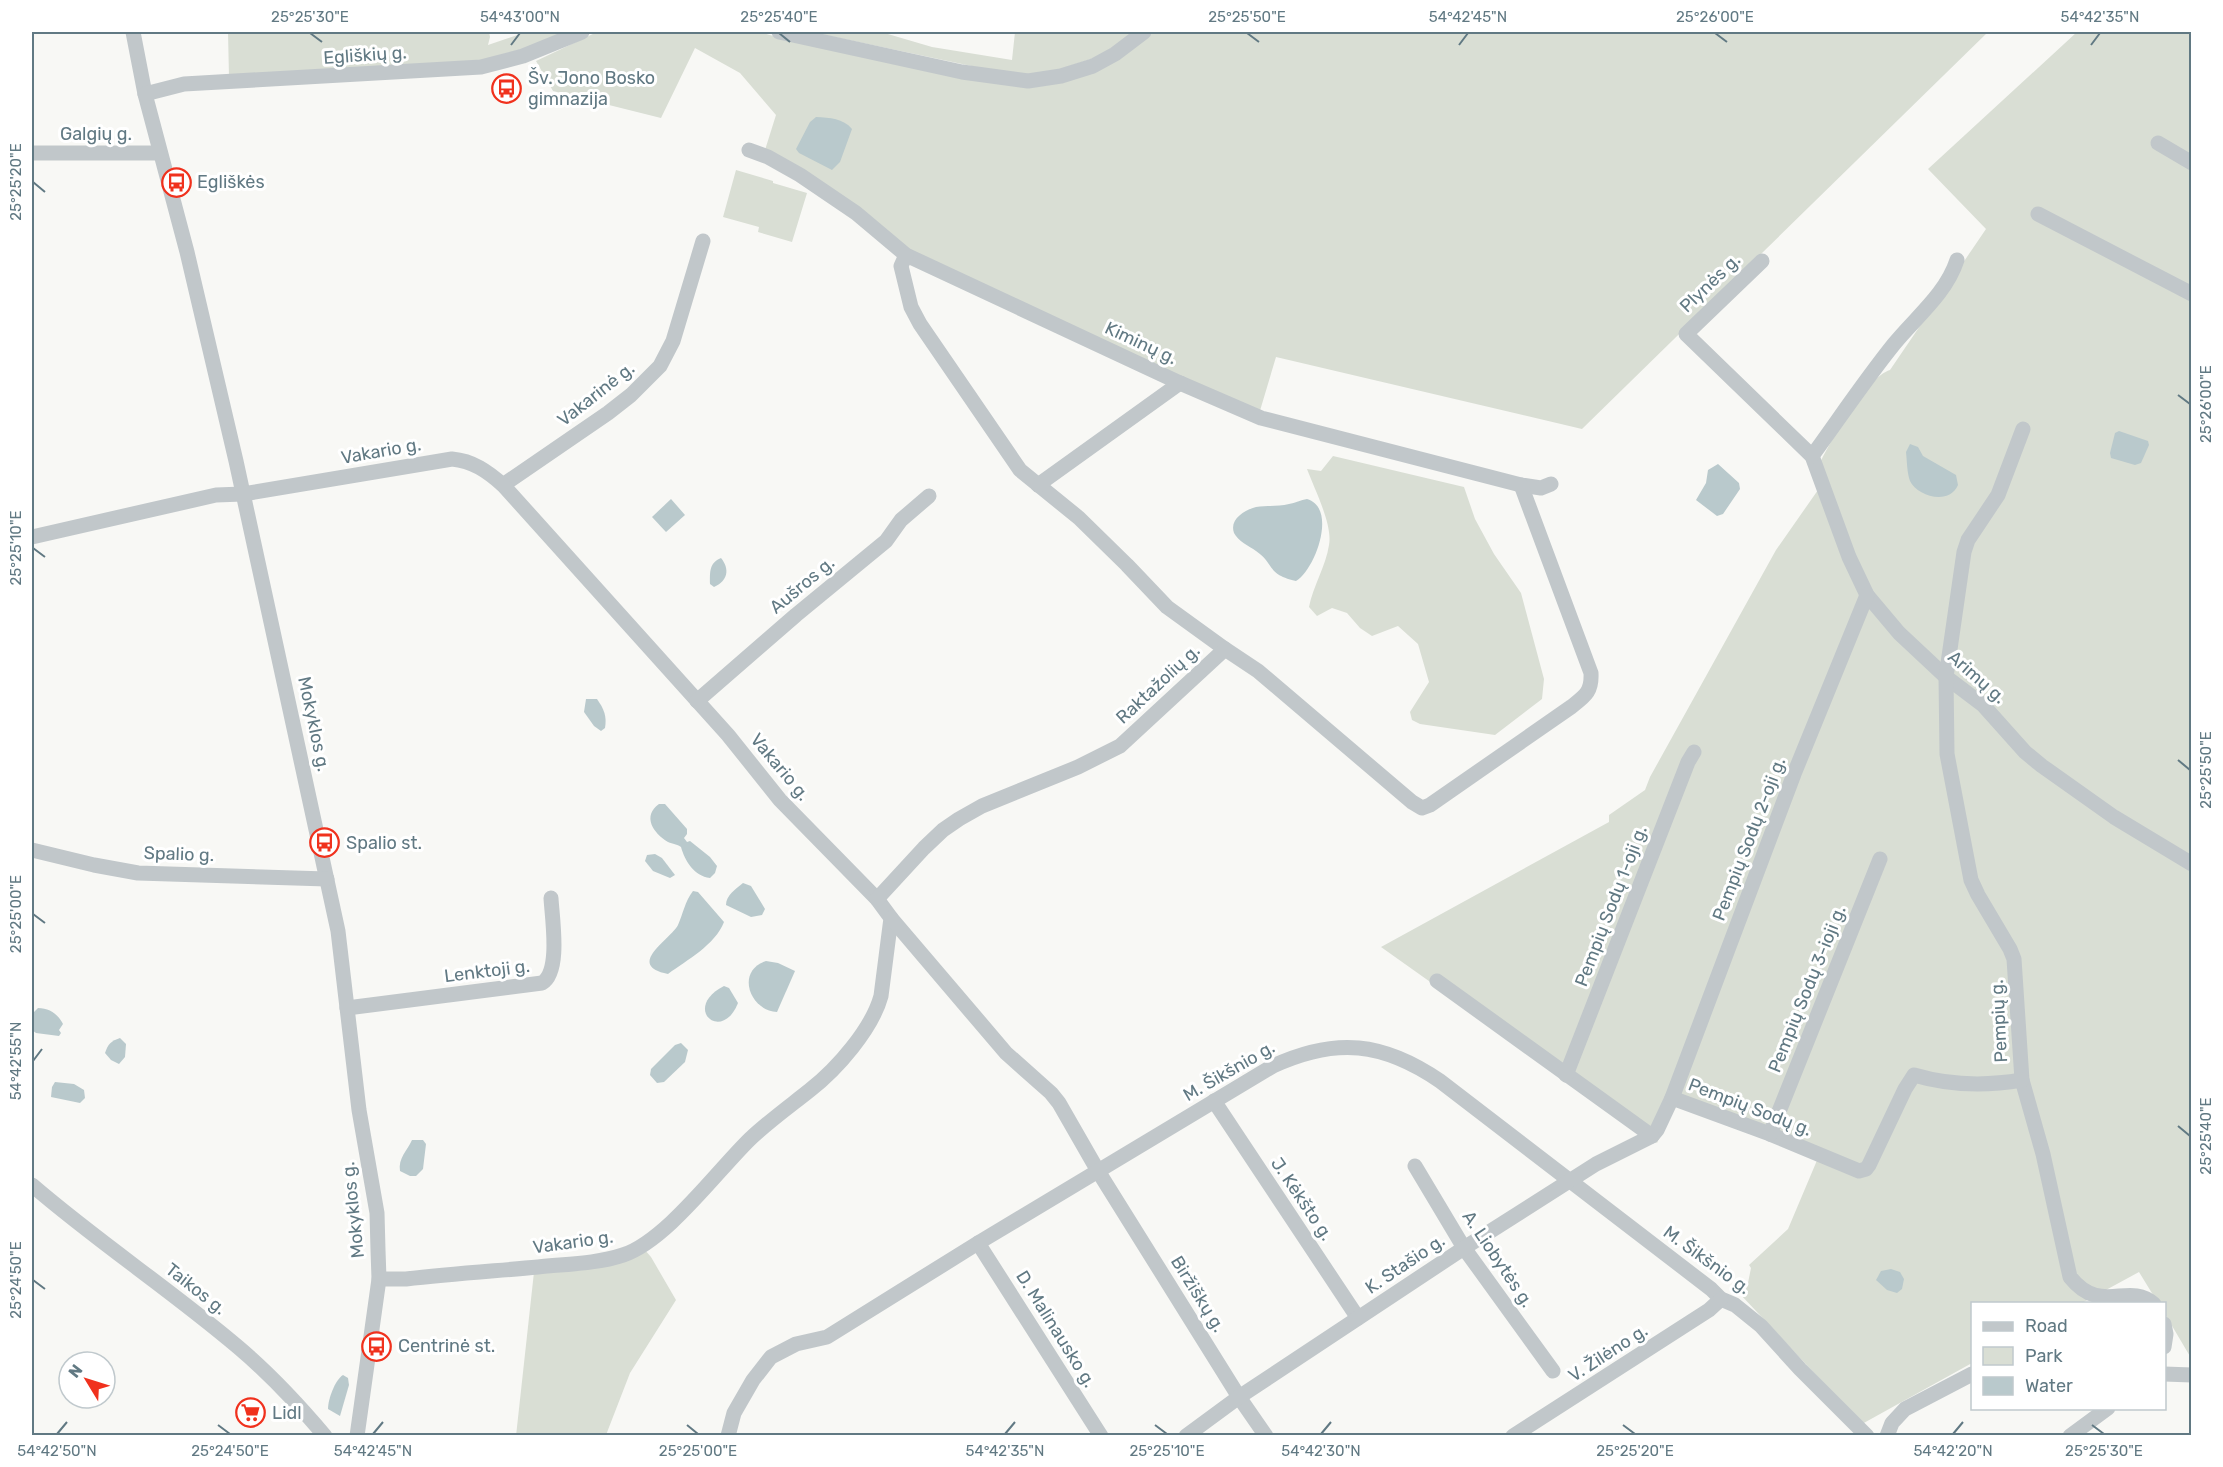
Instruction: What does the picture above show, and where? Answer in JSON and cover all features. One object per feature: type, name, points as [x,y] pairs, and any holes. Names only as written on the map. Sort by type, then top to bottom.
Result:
[{"type":"street","name":"Mokyklos g.","points":[[133,32],[145,94],[189,264],[243,494],[338,931],[359,1110],[376,1213],[379,1279],[357,1436]]},
{"type":"street","name":"Egliškių g.","points":[[145,94],[184,84],[482,67],[523,56],[582,32]]},
{"type":"street","points":[[779,32],[962,72],[1028,81],[1060,76],[1093,66],[1115,54],[1144,32]]},
{"type":"street","points":[[2158,143],[2192,163]]},
{"type":"street","name":"Kiminų g.","points":[[749,150],[800,175],[856,213],[906,255],[1180,383],[1261,418],[1521,485],[1541,488],[1551,484]]},
{"type":"street","name":"Galgių g.","points":[[32,153],[160,153]]},
{"type":"street","points":[[2038,214],[2192,294]]},
{"type":"street","name":"Vakarinė g.","points":[[503,485],[616,407],[660,366],[673,341],[703,241]]},
{"type":"street","points":[[906,255],[901,266],[903,277],[911,307],[920,324],[1020,470],[1079,518],[1167,607],[1225,649]]},
{"type":"street","points":[[1812,456],[1894,344],[1950,278],[1957,260]]},
{"type":"street","name":"Plynės g.","points":[[1686,334],[1761,261]]},
{"type":"street","name":"Arimų g.","points":[[1686,334],[1812,456],[1849,557],[1867,595],[1899,633],[1946,677],[1983,705],[2025,752],[2042,766],[2114,817],[2192,864]]},
{"type":"street","points":[[1038,485],[1180,383]]},
{"type":"street","name":"Pempių g.","points":[[2023,429],[1998,495],[1968,540],[1964,552],[1946,677],[1947,754],[1968,868],[1978,895],[2014,959],[2022,1080],[2043,1154],[2070,1277],[2079,1289],[2090,1294],[2104,1298],[2139,1295],[2151,1302]]},
{"type":"street","name":"Vakario g.","points":[[32,537],[216,495],[243,494],[452,459],[465,460],[478,466],[503,485],[697,701],[780,800],[877,899],[891,918],[881,996],[878,1007],[864,1031],[845,1055],[813,1088],[751,1138],[662,1231],[641,1246],[626,1254],[579,1263],[406,1279],[379,1279]]},
{"type":"street","name":"Raktažolių g.","points":[[877,899],[943,830],[982,806],[1078,767],[1120,746],[1225,649],[1258,671],[1403,795],[1422,808],[1430,805],[1571,707],[1586,695],[1592,685],[1591,673],[1521,485]]},
{"type":"street","name":"Aušros g.","points":[[697,701],[886,541],[901,520],[929,495]]},
{"type":"street","name":"Pempių Sodų 2-oji g.","points":[[1672,1098],[1794,774],[1867,595]]},
{"type":"street","name":"Pempių Sodų 1-oji g.","points":[[1566,1075],[1688,762],[1694,752]]},
{"type":"street","name":"Spalio g.","points":[[32,850],[94,866],[138,873],[327,879]]},
{"type":"street","name":"Pempių Sodų 3-ioji g.","points":[[1770,1134],[1880,859]]},
{"type":"street","name":"Lenktoji g.","points":[[347,1008],[535,986],[547,981],[553,968],[551,898]]},
{"type":"street","name":"Biržiškų g.","points":[[891,918],[1006,1053],[1051,1093],[1075,1126],[1098,1171],[1239,1397],[1266,1436]]},
{"type":"street","points":[[1437,981],[1652,1136]]},
{"type":"street","name":"M. Šikšnio g.","points":[[728,1436],[739,1405],[753,1380],[771,1357],[796,1344],[827,1337],[978,1243],[1273,1066],[1309,1052],[1349,1047],[1386,1052],[1418,1065],[1440,1081],[1721,1299],[1735,1305],[1761,1326],[1867,1436]]},
{"type":"street","name":"Pempių Sodų g.","points":[[1652,1136],[1672,1098],[1862,1171],[1869,1165],[1914,1075],[1932,1080],[1996,1084],[2022,1080]]},
{"type":"street","name":"J. Kėkšto g.","points":[[1214,1101],[1358,1318]]},
{"type":"street","name":"K. Stašio g.","points":[[1186,1436],[1239,1397],[1464,1248],[1605,1159],[1652,1136]]},
{"type":"street","name":"A. Liobytės g.","points":[[1415,1166],[1464,1248],[1553,1371]]},
{"type":"street","name":"Taikos g.","points":[[32,1185],[82,1228],[178,1298],[239,1348],[292,1398],[325,1436]]},
{"type":"street","name":"D. Malinausko g.","points":[[978,1243],[1101,1436]]},
{"type":"street","name":"V. Žilėno g.","points":[[1513,1436],[1670,1336],[1709,1310],[1721,1299]]},
{"type":"street","points":[[2166,1374],[2192,1375]]},
{"type":"street","points":[[1887,1436],[1892,1423],[1905,1409],[1971,1375]]},
{"type":"street","points":[[2070,1436],[2105,1410]]},
{"type":"green space","points":[[228,32],[489,32],[488,45],[526,32],[566,32],[526,48],[482,60],[229,77]]},
{"type":"green space","points":[[597,32],[759,32],[791,41],[1045,86],[1150,32],[1988,32],[1582,429],[1276,357],[1259,414],[911,250],[765,150],[776,115],[740,73],[695,48],[661,118],[553,91],[536,61]]},
{"type":"green space","points":[[811,32],[881,32],[932,47],[1012,60],[1015,32],[1135,32],[1123,42],[1094,58],[1039,76],[995,71]]},
{"type":"green space","points":[[2077,32],[2191,32],[2191,1358],[2166,1316],[2166,1302],[2157,1302],[2139,1272],[2084,1302],[1971,1302],[1971,1364],[1862,1424],[1740,1294],[1748,1283],[1751,1268],[1749,1265],[1788,1229],[1818,1158],[1674,1103],[1657,1143],[1381,947],[1609,822],[1609,815],[1645,790],[1650,777],[1776,550],[1825,480],[1820,463],[1841,425],[1871,384],[1890,370],[1986,229],[1928,169]]},
{"type":"green space","points":[[736,170],[807,193],[792,242],[758,232],[759,227],[723,217]]},
{"type":"green space","points":[[1333,456],[1464,487],[1475,519],[1494,554],[1521,593],[1544,679],[1542,699],[1495,735],[1420,724],[1412,720],[1410,712],[1429,682],[1418,644],[1398,626],[1372,636],[1360,628],[1347,613],[1332,608],[1317,616],[1309,607],[1327,553],[1329,537],[1326,517],[1307,469],[1321,471]]},
{"type":"green space","points":[[644,1249],[676,1300],[630,1373],[606,1435],[516,1436],[534,1272]]},
{"type":"water","points":[[816,117],[840,121],[852,129],[840,162],[832,170],[799,153],[796,149],[810,122]]},
{"type":"water","points":[[2119,431],[2148,441],[2149,445],[2141,463],[2135,465],[2111,458],[2115,433]]},
{"type":"water","points":[[1910,444],[1918,447],[1923,456],[1956,475],[1958,485],[1954,491],[1941,497],[1933,496],[1919,491],[1914,486],[1910,481],[1907,467],[1906,452]]},
{"type":"water","points":[[1718,464],[1739,483],[1740,489],[1723,514],[1717,516],[1696,500],[1706,483],[1708,470]]},
{"type":"water","points":[[671,499],[685,515],[666,532],[652,517]]},
{"type":"water","points":[[1307,499],[1316,505],[1321,514],[1322,526],[1316,553],[1303,575],[1296,581],[1275,572],[1262,556],[1238,538],[1233,528],[1236,519],[1252,508],[1285,505]]},
{"type":"water","points":[[721,558],[726,566],[726,574],[725,578],[714,587],[710,584],[711,568],[714,562]]},
{"type":"water","points":[[586,699],[597,699],[603,709],[606,724],[601,731],[594,726],[584,712]]},
{"type":"water","points":[[659,804],[665,804],[687,829],[684,838],[687,842],[690,841],[710,857],[717,866],[710,878],[695,871],[681,847],[668,842],[654,829],[650,819],[651,814]]},
{"type":"water","points":[[655,854],[662,858],[675,875],[670,878],[653,871],[645,861],[647,855]]},
{"type":"water","points":[[743,883],[751,886],[765,909],[762,915],[751,917],[726,905],[730,895]]},
{"type":"water","points":[[693,891],[698,892],[724,922],[707,945],[668,974],[656,970],[650,965],[650,958],[678,925]]},
{"type":"water","points":[[766,961],[778,963],[795,971],[777,1012],[760,1005],[753,998],[750,990],[751,973],[756,966]]},
{"type":"water","points":[[724,986],[729,988],[738,1003],[731,1015],[723,1021],[715,1021],[705,1012],[706,1004],[712,995]]},
{"type":"water","points":[[38,1008],[49,1010],[61,1020],[63,1024],[59,1030],[61,1033],[59,1036],[36,1033],[32,1030],[32,1014]]},
{"type":"water","points":[[120,1038],[126,1044],[125,1057],[119,1064],[105,1053],[110,1043]]},
{"type":"water","points":[[681,1043],[688,1050],[685,1062],[664,1082],[657,1083],[650,1075],[651,1069],[675,1045]]},
{"type":"water","points":[[55,1082],[74,1084],[84,1090],[85,1098],[80,1103],[51,1097]]},
{"type":"water","points":[[412,1140],[423,1140],[426,1144],[423,1169],[416,1176],[400,1171],[402,1158]]},
{"type":"water","points":[[1891,1269],[1900,1272],[1904,1279],[1902,1289],[1897,1293],[1887,1290],[1876,1280],[1881,1271]]},
{"type":"water","points":[[343,1375],[348,1378],[349,1385],[340,1416],[328,1409],[332,1390]]},
{"type":"place","name":"Šv. Jono Bosko gimnazija","points":[[507,88]]},
{"type":"place","name":"Egliškės","points":[[176,182]]},
{"type":"place","name":"Spalio st.","points":[[325,843]]},
{"type":"place","name":"Centrinė st.","points":[[377,1346]]},
{"type":"place","name":"Lidl","points":[[251,1413]]}]
